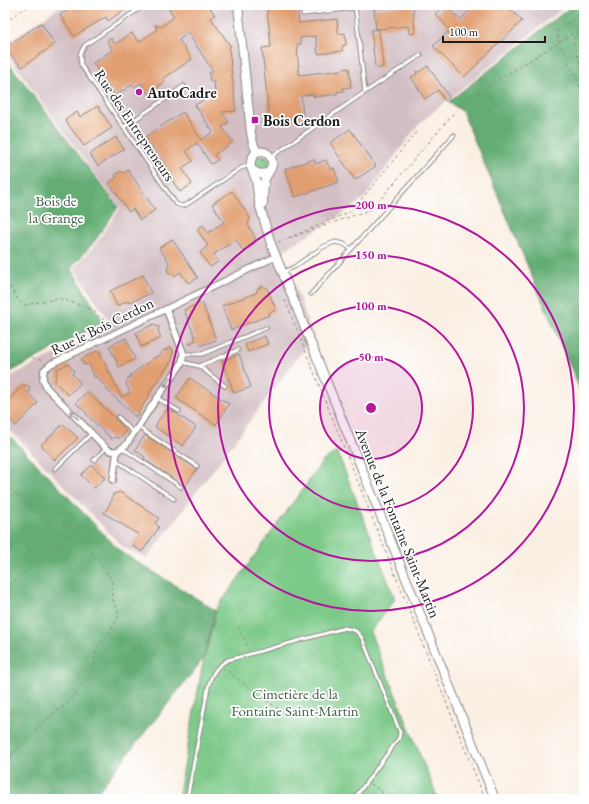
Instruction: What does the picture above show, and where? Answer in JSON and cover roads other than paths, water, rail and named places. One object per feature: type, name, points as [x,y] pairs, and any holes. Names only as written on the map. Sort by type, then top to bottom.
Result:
[{"type":"main road","points":[[238,5],[253,143],[257,153]]},
{"type":"main road","points":[[262,213],[264,185],[267,173],[272,167],[272,160],[264,152],[257,153],[251,158],[251,168],[260,174],[267,173]]},
{"type":"main road","name":"Avenue de la Fontaine Saint-Martin","points":[[251,168],[256,180],[259,203],[271,244],[495,799]]},
{"type":"street","name":"Rue le Bois Cerdon","points":[[106,448],[46,387],[43,379],[44,370],[51,364],[114,333],[276,256]]},
{"type":"street","name":"Rue le Bois Cerdon","points":[[119,450],[126,445],[182,362],[183,354],[166,309]]},
{"type":"street","points":[[106,448],[111,451],[119,450],[113,480]]},
{"type":"lane","name":"Rue des Entrepreneurs","points":[[145,5],[85,45],[80,54],[81,64],[173,201],[179,205],[186,205],[240,168],[251,168]]},
{"type":"lane","points":[[303,14],[355,6],[365,92]]},
{"type":"lane","points":[[270,157],[420,55]]},
{"type":"lane","points":[[124,127],[184,86]]},
{"type":"lane","points":[[311,294],[454,135]]},
{"type":"lane","points":[[283,272],[294,267],[323,247],[335,242],[344,244],[351,249]]},
{"type":"lane","points":[[183,354],[202,354],[266,328]]},
{"type":"lane","points":[[199,366],[238,350]]},
{"type":"lane","points":[[182,362],[199,366],[225,386]]},
{"type":"lane","points":[[157,398],[179,411]]},
{"type":"lane","points":[[118,417],[134,433]]},
{"type":"lane","points":[[138,427],[197,466]]},
{"type":"lane","points":[[55,469],[92,433]]},
{"type":"lane","points":[[94,460],[106,448]]},
{"type":"lane","points":[[119,450],[181,487]]},
{"type":"lane","points":[[116,460],[174,499]]},
{"type":"lane","points":[[187,799],[208,688],[211,677],[220,665],[228,660],[340,628],[349,628],[358,633],[364,641],[400,732],[399,738],[354,799]]},
{"type":"place","name":"AutoCadre","points":[[139,92]]},
{"type":"place","name":"Bois Cerdon","points":[[255,120]]},
{"type":"park label","name":"Bois de la Grange","points":[[56,208]]},
{"type":"park label","name":"Cimetière de la Fontaine Saint-Martin","points":[[295,702]]}]
